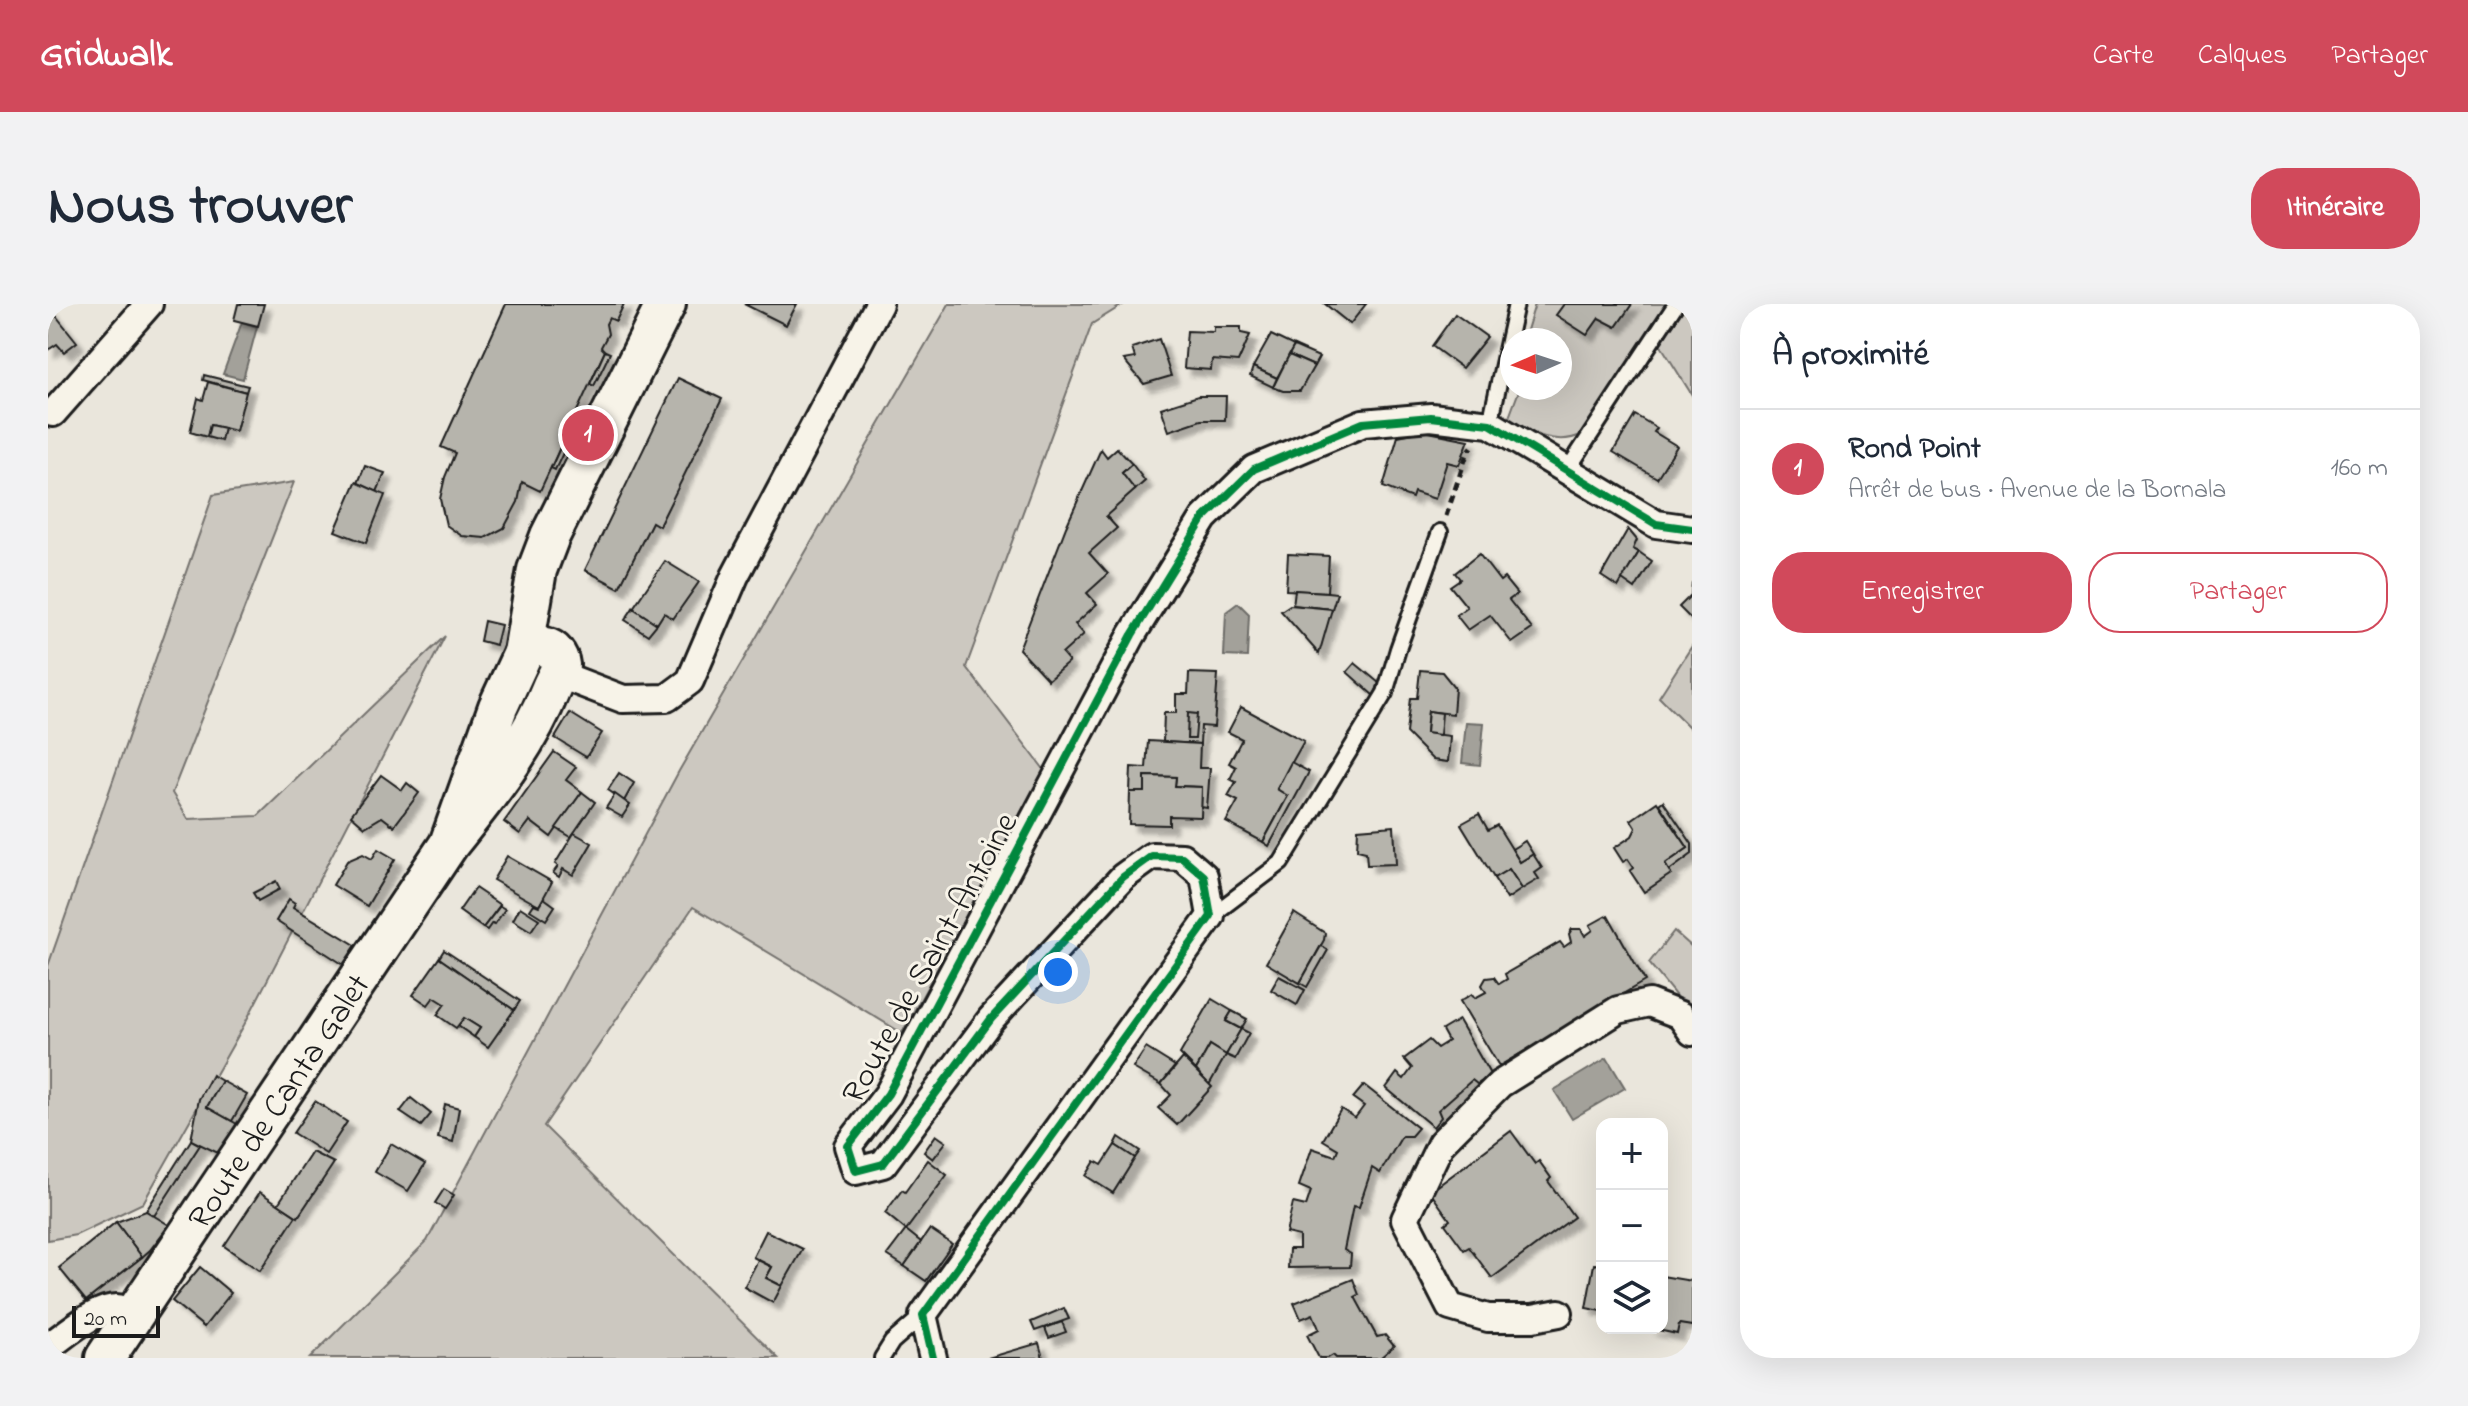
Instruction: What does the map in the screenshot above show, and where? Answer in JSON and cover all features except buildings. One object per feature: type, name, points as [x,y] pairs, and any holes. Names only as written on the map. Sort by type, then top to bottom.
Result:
[{"type":"main road","points":[[541,664],[537,570],[550,536],[666,304]]},
{"type":"main road","points":[[541,664],[554,575],[689,304]]},
{"type":"main road","name":"Route de Canta Galet","points":[[105,1358],[449,844],[495,787],[542,709],[541,664]]},
{"type":"street","points":[[53,413],[149,304]]},
{"type":"street","points":[[541,664],[623,699],[667,698],[690,681],[735,576],[879,304]]},
{"type":"street","name":"Route de Saint-Antoine","points":[[1211,916],[1204,876],[1182,857],[1152,856],[1123,877],[991,1019],[883,1164],[856,1171],[848,1146],[888,1094],[1132,635],[1204,518],[1254,469],[1363,423],[1431,417],[1490,424],[1656,524],[1692,529]]},
{"type":"street","points":[[933,1358],[923,1315],[1211,916]]},
{"type":"street","points":[[1559,1313],[1533,1318],[1488,1318],[1450,1307],[1405,1219],[1425,1174],[1441,1143],[1500,1084],[1618,1010],[1649,1003],[1680,1015],[1692,1032]]},
{"type":"street","points":[[48,1347],[107,1309],[121,1308],[133,1316]]},
{"type":"lane","points":[[1490,424],[1516,304]]},
{"type":"lane","points":[[1568,469],[1676,304]]},
{"type":"lane","points":[[1211,916],[1281,863],[1385,693],[1440,532]]},
{"type":"lane","points":[[882,1358],[892,1342],[923,1315]]},
{"type":"path","points":[[1440,532],[1467,454],[1490,424]]},
{"type":"shaded area","points":[[949,304],[1124,304],[1092,324],[966,667],[1046,772],[902,1033],[693,907],[544,1126],[778,1358],[310,1358],[427,1241],[679,771]]},
{"type":"shaded area","points":[[1535,304],[1564,304],[1557,315],[1587,335],[1599,318],[1616,327],[1632,304],[1669,304],[1583,434],[1573,438],[1544,437],[1508,420],[1516,400],[1572,400],[1572,328],[1528,328]]},
{"type":"shaded area","points":[[1687,304],[1692,304],[1692,395],[1660,344]]},
{"type":"shaded area","points":[[242,322],[257,327],[243,379],[223,374]]},
{"type":"shaded area","points":[[294,482],[172,793],[188,819],[258,816],[445,636],[244,1025],[143,1203],[76,1235],[48,1240],[48,966],[213,495]]},
{"type":"shaded area","points":[[1238,603],[1249,614],[1247,657],[1224,656],[1226,612]]},
{"type":"shaded area","points":[[1692,646],[1692,730],[1659,697]]},
{"type":"shaded area","points":[[1466,722],[1484,723],[1480,765],[1462,763]]},
{"type":"shaded area","points":[[1674,931],[1692,947],[1692,1016],[1649,963]]},
{"type":"shaded area","points":[[1607,1058],[1625,1088],[1572,1119],[1554,1090]]},
{"type":"cycle path","points":[[933,1358],[923,1315],[1211,916],[1204,876],[1182,857],[1152,856],[1123,877],[991,1019],[883,1164],[856,1171],[848,1146],[888,1094],[1132,635],[1204,518],[1254,469],[1363,423],[1431,417],[1490,424],[1656,524],[1692,529]]},
{"type":"place","name":"Rond Point","points":[[588,435]]}]
